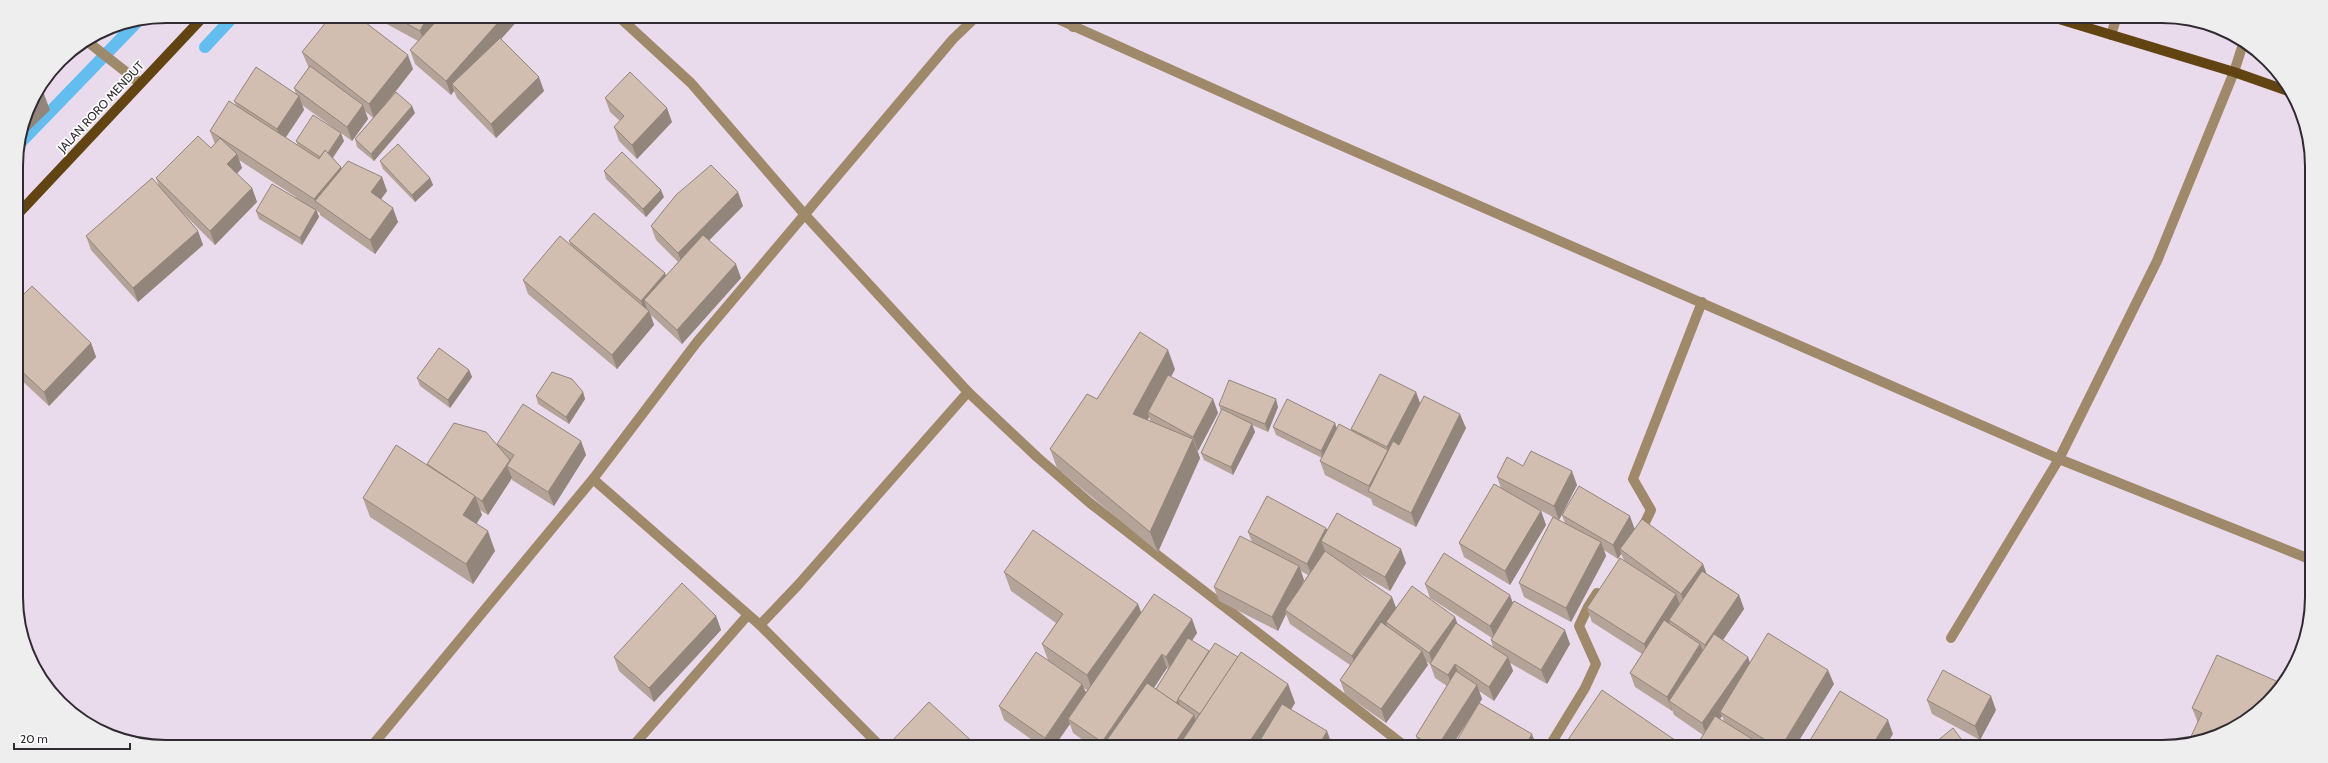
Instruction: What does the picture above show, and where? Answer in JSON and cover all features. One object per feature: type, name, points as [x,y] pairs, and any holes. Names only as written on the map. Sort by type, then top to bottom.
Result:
[{"type":"main road","name":"JALAN RORO MENDUT","points":[[23,209],[197,23]]},
{"type":"main road","points":[[2072,23],[2234,72],[2282,89]]},
{"type":"street","points":[[626,23],[691,83],[806,216],[968,392],[1037,457],[1090,503],[1397,740]]},
{"type":"street","points":[[377,740],[594,479],[697,342],[806,216],[953,39],[970,23]]},
{"type":"street","points":[[1065,23],[2059,459],[2305,557]]},
{"type":"street","points":[[1073,27],[1075,23]]},
{"type":"street","points":[[2111,35],[2115,23]]},
{"type":"street","points":[[91,44],[140,83]]},
{"type":"street","points":[[1951,638],[2059,459],[2157,261],[2234,72],[2242,48]]},
{"type":"street","points":[[1636,539],[1652,510],[1633,479],[1702,302]]},
{"type":"street","points":[[760,625],[799,584],[968,392]]},
{"type":"street","points":[[594,479],[747,616],[760,625],[874,740]]},
{"type":"street","points":[[1553,740],[1585,688],[1596,664],[1579,626],[1588,607],[1605,582]]},
{"type":"street","points":[[638,740],[747,616]]},
{"type":"building","points":[[325,23],[366,23],[408,55],[369,104],[302,52]]},
{"type":"building","points":[[406,23],[424,23],[420,31]]},
{"type":"building","points":[[435,23],[498,23],[446,81],[410,50]]},
{"type":"building","points":[[500,38],[539,77],[491,124],[452,84]]},
{"type":"building","points":[[310,66],[363,105],[347,127],[294,88]]},
{"type":"building","points":[[256,67],[299,96],[277,129],[234,101]]},
{"type":"building","points":[[630,72],[667,108],[632,145],[614,127],[624,116],[605,98]]},
{"type":"building","points":[[396,92],[412,106],[371,154],[355,139]]},
{"type":"building","points":[[229,101],[319,159],[325,150],[341,167],[314,199],[210,131]]},
{"type":"building","points":[[313,115],[341,133],[328,153],[325,150],[320,157],[296,141]]},
{"type":"building","points":[[198,136],[211,148],[220,138],[237,154],[227,164],[252,188],[210,231],[156,178]]},
{"type":"building","points":[[398,144],[430,178],[412,195],[380,161]]},
{"type":"building","points":[[622,152],[661,190],[643,209],[604,171]]},
{"type":"building","points":[[348,161],[382,177],[371,192],[393,208],[370,240],[315,201]]},
{"type":"building","points":[[711,165],[738,192],[678,253],[651,226],[676,195]]},
{"type":"building","points":[[152,178],[198,231],[133,288],[86,236]]},
{"type":"building","points":[[272,184],[316,210],[300,238],[256,211]]},
{"type":"building","points":[[594,213],[665,273],[641,301],[569,241]]},
{"type":"building","points":[[703,235],[736,264],[677,330],[644,300]]},
{"type":"building","points":[[560,236],[649,311],[612,355],[523,280]]},
{"type":"building","points":[[32,286],[91,343],[44,392],[23,373],[23,295]]},
{"type":"building","points":[[1140,332],[1168,350],[1133,414],[1193,439],[1150,532],[1050,449],[1087,394],[1097,399]]},
{"type":"building","points":[[439,348],[469,370],[448,400],[417,378]]},
{"type":"building","points":[[552,372],[572,379],[583,392],[566,417],[536,396]]},
{"type":"building","points":[[1380,374],[1416,392],[1387,447],[1351,429]]},
{"type":"building","points":[[1168,375],[1213,399],[1193,437],[1148,412]]},
{"type":"building","points":[[1229,380],[1276,399],[1265,424],[1219,405]]},
{"type":"building","points":[[1424,396],[1460,414],[1411,513],[1368,491],[1393,441],[1399,445]]},
{"type":"building","points":[[1287,399],[1335,423],[1321,451],[1273,427]]},
{"type":"building","points":[[523,404],[581,441],[548,492],[507,466],[514,455],[497,444]]},
{"type":"building","points":[[1222,409],[1252,424],[1231,467],[1201,453]]},
{"type":"building","points":[[454,423],[486,432],[510,460],[482,501],[427,464]]},
{"type":"building","points":[[1339,424],[1388,450],[1369,486],[1320,461]]},
{"type":"building","points":[[396,445],[475,496],[463,515],[488,531],[466,564],[363,498]]},
{"type":"building","points":[[1531,451],[1572,471],[1554,506],[1497,477],[1507,457],[1523,466]]},
{"type":"building","points":[[1494,484],[1541,511],[1505,571],[1459,543]]},
{"type":"building","points":[[1579,486],[1630,516],[1613,545],[1562,515]]},
{"type":"building","points":[[1267,496],[1326,528],[1307,564],[1248,532]]},
{"type":"building","points":[[1337,513],[1401,549],[1385,577],[1321,541]]},
{"type":"building","points":[[1553,517],[1601,542],[1566,608],[1519,583]]},
{"type":"building","points":[[1642,519],[1703,564],[1681,594],[1620,549]]},
{"type":"building","points":[[1033,530],[1138,604],[1087,675],[1042,644],[1063,614],[1004,572]]},
{"type":"building","points":[[1240,536],[1299,566],[1272,617],[1214,587]]},
{"type":"building","points":[[1325,551],[1392,597],[1352,656],[1285,610]]},
{"type":"building","points":[[1444,553],[1510,595],[1490,626],[1425,584]]},
{"type":"building","points":[[1620,558],[1676,594],[1644,644],[1587,608]]},
{"type":"building","points":[[1702,571],[1739,595],[1705,645],[1669,620]]},
{"type":"building","points":[[682,583],[716,616],[649,688],[614,657]]},
{"type":"building","points":[[1412,586],[1455,617],[1429,653],[1386,622]]},
{"type":"building","points":[[1154,594],[1192,619],[1166,657],[1162,654],[1103,740],[1099,740],[1068,719]]},
{"type":"building","points":[[1514,601],[1565,630],[1541,670],[1491,640]]},
{"type":"building","points":[[1664,620],[1700,644],[1667,697],[1630,673]]},
{"type":"building","points":[[1381,622],[1422,651],[1381,709],[1340,680]]},
{"type":"building","points":[[1456,623],[1508,657],[1489,687],[1455,664],[1448,675],[1430,664]]},
{"type":"building","points":[[1768,633],[1828,670],[1785,740],[1766,740],[1720,712]]},
{"type":"building","points":[[1714,634],[1748,657],[1702,723],[1669,701]]},
{"type":"building","points":[[1188,638],[1209,651],[1176,703],[1156,689]]},
{"type":"building","points":[[1215,643],[1238,657],[1200,714],[1178,699]]},
{"type":"building","points":[[1036,652],[1082,684],[1045,738],[999,706]]},
{"type":"building","points":[[1241,652],[1288,684],[1251,740],[1183,740]]},
{"type":"building","points":[[2217,655],[2277,681],[2263,698],[2241,716],[2216,729],[2191,737],[2202,713],[2192,708]]},
{"type":"building","points":[[1943,670],[1991,696],[1975,726],[1927,700]]},
{"type":"building","points":[[1456,671],[1477,685],[1442,740],[1422,740],[1416,736]]},
{"type":"building","points":[[1147,683],[1194,715],[1177,740],[1107,740]]},
{"type":"building","points":[[1602,690],[1675,740],[1568,740]]},
{"type":"building","points":[[1840,691],[1888,720],[1875,740],[1810,740]]},
{"type":"building","points":[[929,702],[971,740],[893,740]]},
{"type":"building","points":[[1479,703],[1532,734],[1528,740],[1457,740]]},
{"type":"building","points":[[1282,704],[1327,731],[1322,740],[1260,740]]},
{"type":"building","points":[[1715,716],[1754,740],[1700,740]]},
{"type":"building","points":[[1953,728],[1962,740],[1938,740]]},
{"type":"waterway","points":[[205,47],[227,23]]},
{"type":"waterway","points":[[26,136],[132,27]]}]
